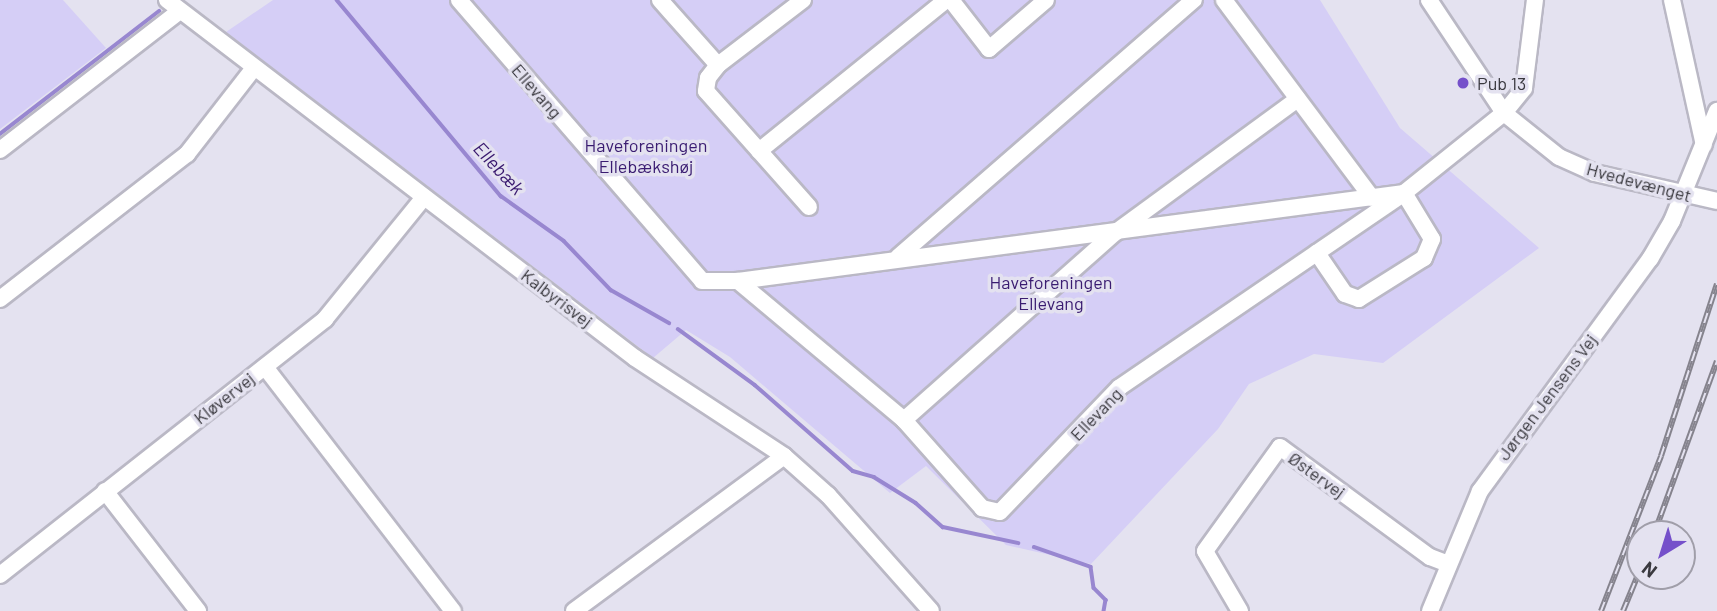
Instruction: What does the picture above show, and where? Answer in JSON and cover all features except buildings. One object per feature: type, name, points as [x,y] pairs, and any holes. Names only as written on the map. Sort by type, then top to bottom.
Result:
[{"type":"street","name":"Kalbyrisvej","points":[[167,0],[635,358],[784,456],[828,495],[931,611]]},
{"type":"street","name":"Ellevang","points":[[459,0],[702,281],[738,281],[898,257],[1116,232],[1404,193]]},
{"type":"street","points":[[660,0],[718,65]]},
{"type":"street","points":[[803,0],[718,65],[708,78],[706,91],[809,207]]},
{"type":"street","points":[[759,151],[954,2],[989,49],[1046,0]]},
{"type":"street","points":[[898,257],[1194,0]]},
{"type":"street","points":[[1224,0],[1372,198]]},
{"type":"street","name":"Hvedevænget","points":[[1429,0],[1504,113],[1559,157],[1595,173],[1717,201]]},
{"type":"street","name":"Ellevang","points":[[738,281],[904,420],[982,508],[1000,512],[1120,387],[1404,193],[1504,113],[1524,88],[1535,0]]},
{"type":"street","points":[[1672,0],[1704,145]]},
{"type":"street","points":[[0,150],[180,11]]},
{"type":"street","points":[[0,299],[187,154],[254,68]]},
{"type":"street","name":"Ellevang","points":[[904,420],[1116,232],[1298,99]]},
{"type":"street","name":"Jørgen Jensens Vej","points":[[1430,611],[1465,519],[1496,464],[1650,259],[1684,194],[1717,111]]},
{"type":"street","points":[[1317,253],[1352,299],[1424,258],[1432,239],[1404,193]]},
{"type":"street","name":"Kløvervej","points":[[0,575],[265,367],[340,304],[425,197]]},
{"type":"street","points":[[265,367],[453,611]]},
{"type":"street","name":"Østervej","points":[[1240,611],[1205,551],[1279,447],[1430,557],[1448,564]]},
{"type":"street","points":[[574,611],[784,456]]},
{"type":"street","points":[[105,491],[198,611]]},
{"type":"green space","points":[[0,0],[63,0],[106,48],[0,129]]},
{"type":"green space","name":"Haveforeningen Ellevang","points":[[273,0],[1320,0],[1400,128],[1539,248],[1383,363],[1314,354],[1249,384],[1218,429],[1091,564],[1006,545],[926,466],[890,493],[730,357],[686,330],[653,358],[226,32]]},
{"type":"waterway","name":"Ellebæk","points":[[337,0],[501,196],[564,241],[611,290],[669,323]]},
{"type":"waterway","name":"Ellebæk","points":[[0,134],[159,11]]},
{"type":"waterway","name":"Ellebæk","points":[[678,329],[755,385],[853,471],[874,477],[916,503],[943,527],[1018,543]]},
{"type":"waterway","name":"Ellebæk","points":[[1034,547],[1091,567],[1094,588],[1106,600],[1104,611]]},
{"type":"railway","points":[[1601,611],[1661,456],[1717,284]]},
{"type":"railway","points":[[1659,520],[1717,361]]},
{"type":"railway","points":[[1623,611],[1632,590]]},
{"type":"place","name":"Pub 13","points":[[1463,83]]},
{"type":"park label","name":"Haveforeningen Ellebækshøj","points":[[646,156]]}]
